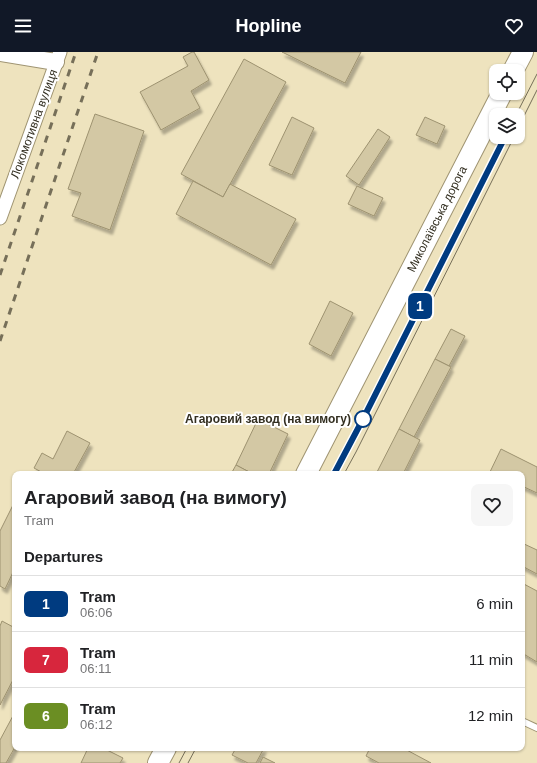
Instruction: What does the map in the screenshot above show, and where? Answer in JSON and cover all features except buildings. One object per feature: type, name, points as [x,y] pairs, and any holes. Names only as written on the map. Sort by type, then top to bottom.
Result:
[{"type":"main road","name":"Миколаївська дорога","points":[[308,471],[498,100]]},
{"type":"main road","points":[[158,763],[164,751]]},
{"type":"street","points":[[0,53],[58,57]]},
{"type":"street","name":"Локомотивна вулиця","points":[[0,218],[58,57]]},
{"type":"lane","points":[[525,722],[537,728]]},
{"type":"tram line","points":[[520,108],[537,74]]},
{"type":"tram line","points":[[525,114],[537,90]]},
{"type":"tram line","points":[[336,471],[501,144]]},
{"type":"tram line","name":"1","points":[[336,471],[501,144]]},
{"type":"tram line","points":[[346,471],[510,144]]},
{"type":"tram line","points":[[179,763],[185,751]]},
{"type":"tram line","points":[[188,763],[194,751]]},
{"type":"railway","points":[[0,275],[76,52]]},
{"type":"railway","points":[[0,341],[98,52]]},
{"type":"place","name":"Агаровий завод (на вимогу)","points":[[363,419]]}]
